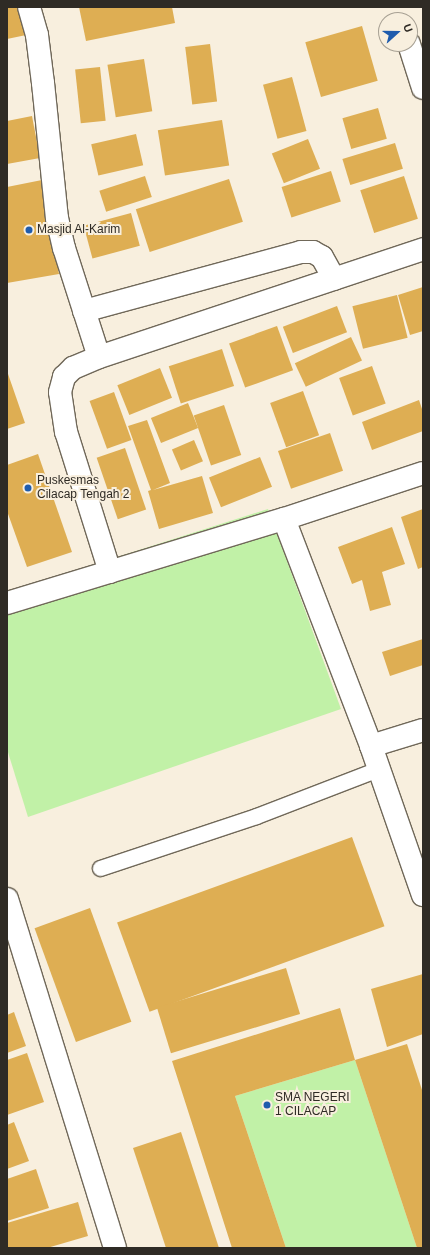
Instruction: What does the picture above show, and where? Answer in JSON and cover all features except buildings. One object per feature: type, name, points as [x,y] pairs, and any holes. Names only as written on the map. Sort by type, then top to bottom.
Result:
[{"type":"street","points":[[29,7],[36,35],[43,83],[57,218],[64,248],[99,357]]},
{"type":"street","points":[[412,52],[423,88]]},
{"type":"street","points":[[110,572],[66,432],[60,392],[64,377],[73,368],[99,357],[423,249]]},
{"type":"street","points":[[84,311],[301,252],[313,252],[322,257],[334,278]]},
{"type":"street","points":[[7,603],[284,519],[423,473]]},
{"type":"street","points":[[284,519],[371,746],[423,896]]},
{"type":"street","points":[[371,746],[423,730]]},
{"type":"street","points":[[7,899],[115,1248]]},
{"type":"lane","points":[[100,868],[256,816],[378,769]]},
{"type":"green space","points":[[268,509],[341,709],[28,817],[7,749],[7,592]]},
{"type":"green space","points":[[355,1060],[417,1248],[286,1248],[235,1096]]},
{"type":"place","name":"Masjid Al-Karim","points":[[29,230]]},
{"type":"place","name":"Puskesmas Cilacap Tengah 2","points":[[28,488]]},
{"type":"place","name":"SMA NEGERI 1 CILACAP","points":[[267,1105]]}]
